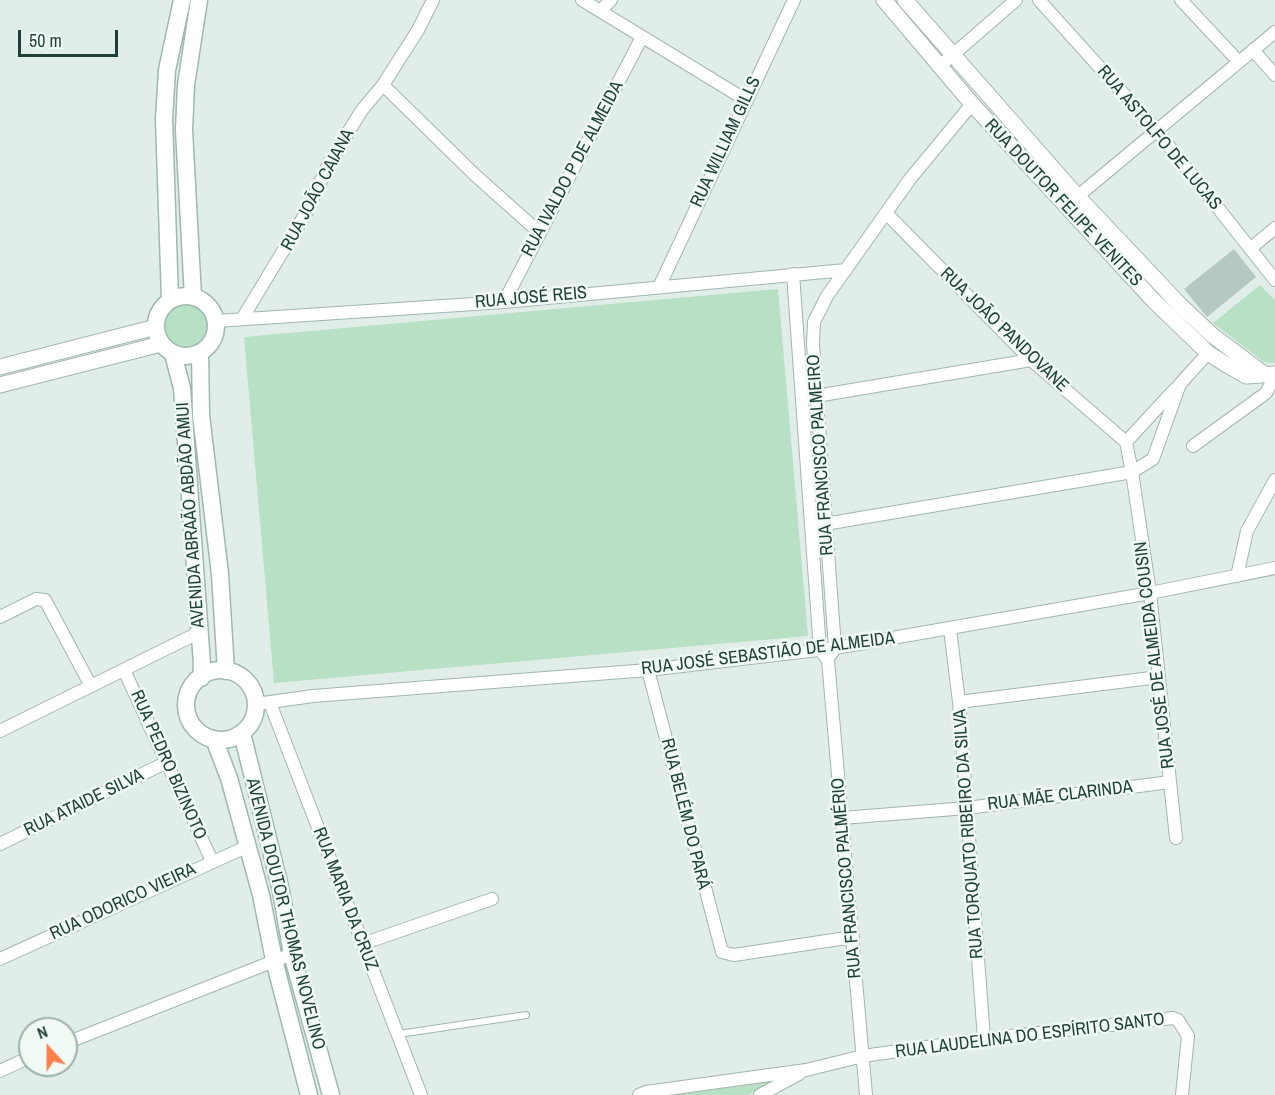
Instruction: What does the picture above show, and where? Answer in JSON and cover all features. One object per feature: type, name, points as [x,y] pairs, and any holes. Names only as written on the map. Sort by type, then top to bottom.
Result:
[{"type":"main road","points":[[170,300],[164,119],[167,70],[182,0]]},
{"type":"main road","points":[[193,297],[184,130],[186,85],[199,0]]},
{"type":"main road","points":[[193,297],[208,306],[216,321],[212,343],[201,353],[192,356],[167,349],[156,327],[159,312],[170,300],[193,297]]},
{"type":"main road","name":"AVENIDA ABRAÃO ABDÃO AMUI","points":[[167,349],[182,388],[200,632],[201,678]]},
{"type":"main road","name":"AVENIDA ABRAÃO ABDÃO AMUI","points":[[201,353],[201,415],[219,574],[226,671]]},
{"type":"main road","points":[[217,671],[226,671],[244,679],[263,703],[242,733],[233,738],[214,739],[195,728],[186,707],[193,686],[201,678],[217,671]]},
{"type":"main road","name":"AVENIDA DOUTOR THOMAS NOVELINO","points":[[242,733],[281,891],[292,954],[331,1095]]},
{"type":"main road","name":"AVENIDA DOUTOR THOMAS NOVELINO","points":[[214,739],[229,777],[246,847],[261,895],[274,960],[309,1095]]},
{"type":"street","name":"RUA JOÃO CAIANA","points":[[242,320],[306,213],[329,163],[362,110],[383,85],[418,30],[433,0]]},
{"type":"street","points":[[582,0],[746,100]]},
{"type":"street","points":[[600,10],[610,0]]},
{"type":"street","name":"RUA WILLIAM GILLS","points":[[660,285],[794,0]]},
{"type":"street","name":"RUA DOUTOR FELIPE VENITES","points":[[884,0],[946,61],[1072,201],[1153,300],[1208,353],[1246,376],[1271,375]]},
{"type":"street","name":"RUA DOUTOR FELIPE VENITES","points":[[905,0],[972,104],[1212,335],[1271,375]]},
{"type":"street","points":[[946,61],[1016,0]]},
{"type":"street","name":"RUA ASTOLFO DE LUCAS","points":[[1039,0],[1156,131],[1275,280]]},
{"type":"street","points":[[1181,0],[1239,62]]},
{"type":"street","points":[[1072,201],[1275,32]]},
{"type":"street","name":"RUA IVALDO P DE ALMEIDA","points":[[504,302],[642,37]]},
{"type":"street","points":[[1253,50],[1275,75]]},
{"type":"street","points":[[383,85],[475,175],[540,233]]},
{"type":"street","name":"RUA FRANCISCO PALMEIRO","points":[[824,655],[818,525],[814,322],[827,296],[910,179],[972,104]]},
{"type":"street","name":"RUA JOÃO PANDOVANE","points":[[886,213],[1031,360],[1126,442]]},
{"type":"street","points":[[1250,249],[1275,228]]},
{"type":"street","name":"RUA JOSÉ REIS","points":[[216,321],[504,302],[660,285],[846,270]]},
{"type":"street","name":"RUA FRANCISCO PALMEIRO","points":[[793,274],[803,398],[835,648]]},
{"type":"street","points":[[797,321],[814,322]]},
{"type":"street","points":[[0,367],[156,327]]},
{"type":"street","points":[[0,385],[167,349]]},
{"type":"street","points":[[1126,442],[1208,353]]},
{"type":"street","points":[[803,398],[1031,360]]},
{"type":"street","points":[[1193,446],[1266,393],[1271,375]]},
{"type":"street","points":[[818,525],[1132,472],[1153,459],[1180,384]]},
{"type":"street","name":"RUA JOSÉ DE ALMEIDA COUSIN","points":[[1126,442],[1150,593],[1176,838]]},
{"type":"street","points":[[1237,576],[1247,531],[1275,480]]},
{"type":"street","name":"RUA JOSÉ SEBASTIÃO DE ALMEIDA","points":[[263,703],[313,696],[824,655],[835,648],[1150,593],[1275,568]]},
{"type":"street","points":[[0,617],[36,600],[45,600],[91,686]]},
{"type":"street","name":"RUA TORQUATO RIBEIRO DA SILVA","points":[[950,628],[967,808],[984,1039]]},
{"type":"street","points":[[0,730],[200,632]]},
{"type":"street","name":"RUA FRANCISCO PALMÉRIO","points":[[824,655],[842,818],[866,1095]]},
{"type":"street","name":"RUA PEDRO BIZINOTO","points":[[124,670],[212,861]]},
{"type":"street","name":"RUA BELÉM DO PARÁ","points":[[648,670],[719,947],[727,955],[853,937]]},
{"type":"street","points":[[958,702],[1159,677]]},
{"type":"street","name":"RUA MARIA DA CRUZ","points":[[263,703],[399,1034],[421,1095]]},
{"type":"street","name":"RUA ATAIDE SILVA","points":[[0,844],[167,762]]},
{"type":"street","name":"RUA MÃE CLARINDA","points":[[842,818],[967,808],[1170,782]]},
{"type":"street","name":"RUA ODORICO VIEIRA","points":[[0,959],[246,847]]},
{"type":"street","points":[[362,944],[492,899]]},
{"type":"street","points":[[78,1038],[292,954]]},
{"type":"street","name":"RUA LAUDELINA DO ESPÍRITO SANTO","points":[[806,1071],[863,1056],[984,1039],[1173,1018],[1183,1026],[1188,1036],[1182,1095]]},
{"type":"street","points":[[0,1071],[18,1063]]},
{"type":"street","points":[[639,1095],[646,1092],[806,1071]]},
{"type":"street","points":[[760,1095],[806,1071]]},
{"type":"lane","points":[[399,1034],[526,1015]]},
{"type":"green space","points":[[1260,285],[1275,300],[1275,363],[1264,362],[1213,323]]},
{"type":"green space","points":[[778,289],[808,636],[274,683],[244,337]]},
{"type":"green space","points":[[180,302],[190,302],[205,312],[209,326],[208,335],[199,346],[190,350],[180,350],[165,340],[161,331],[161,321],[171,306]]},
{"type":"green space","points":[[781,1077],[774,1083],[748,1095],[666,1095]]},
{"type":"building","points":[[1234,249],[1256,277],[1207,317],[1184,289]]}]
